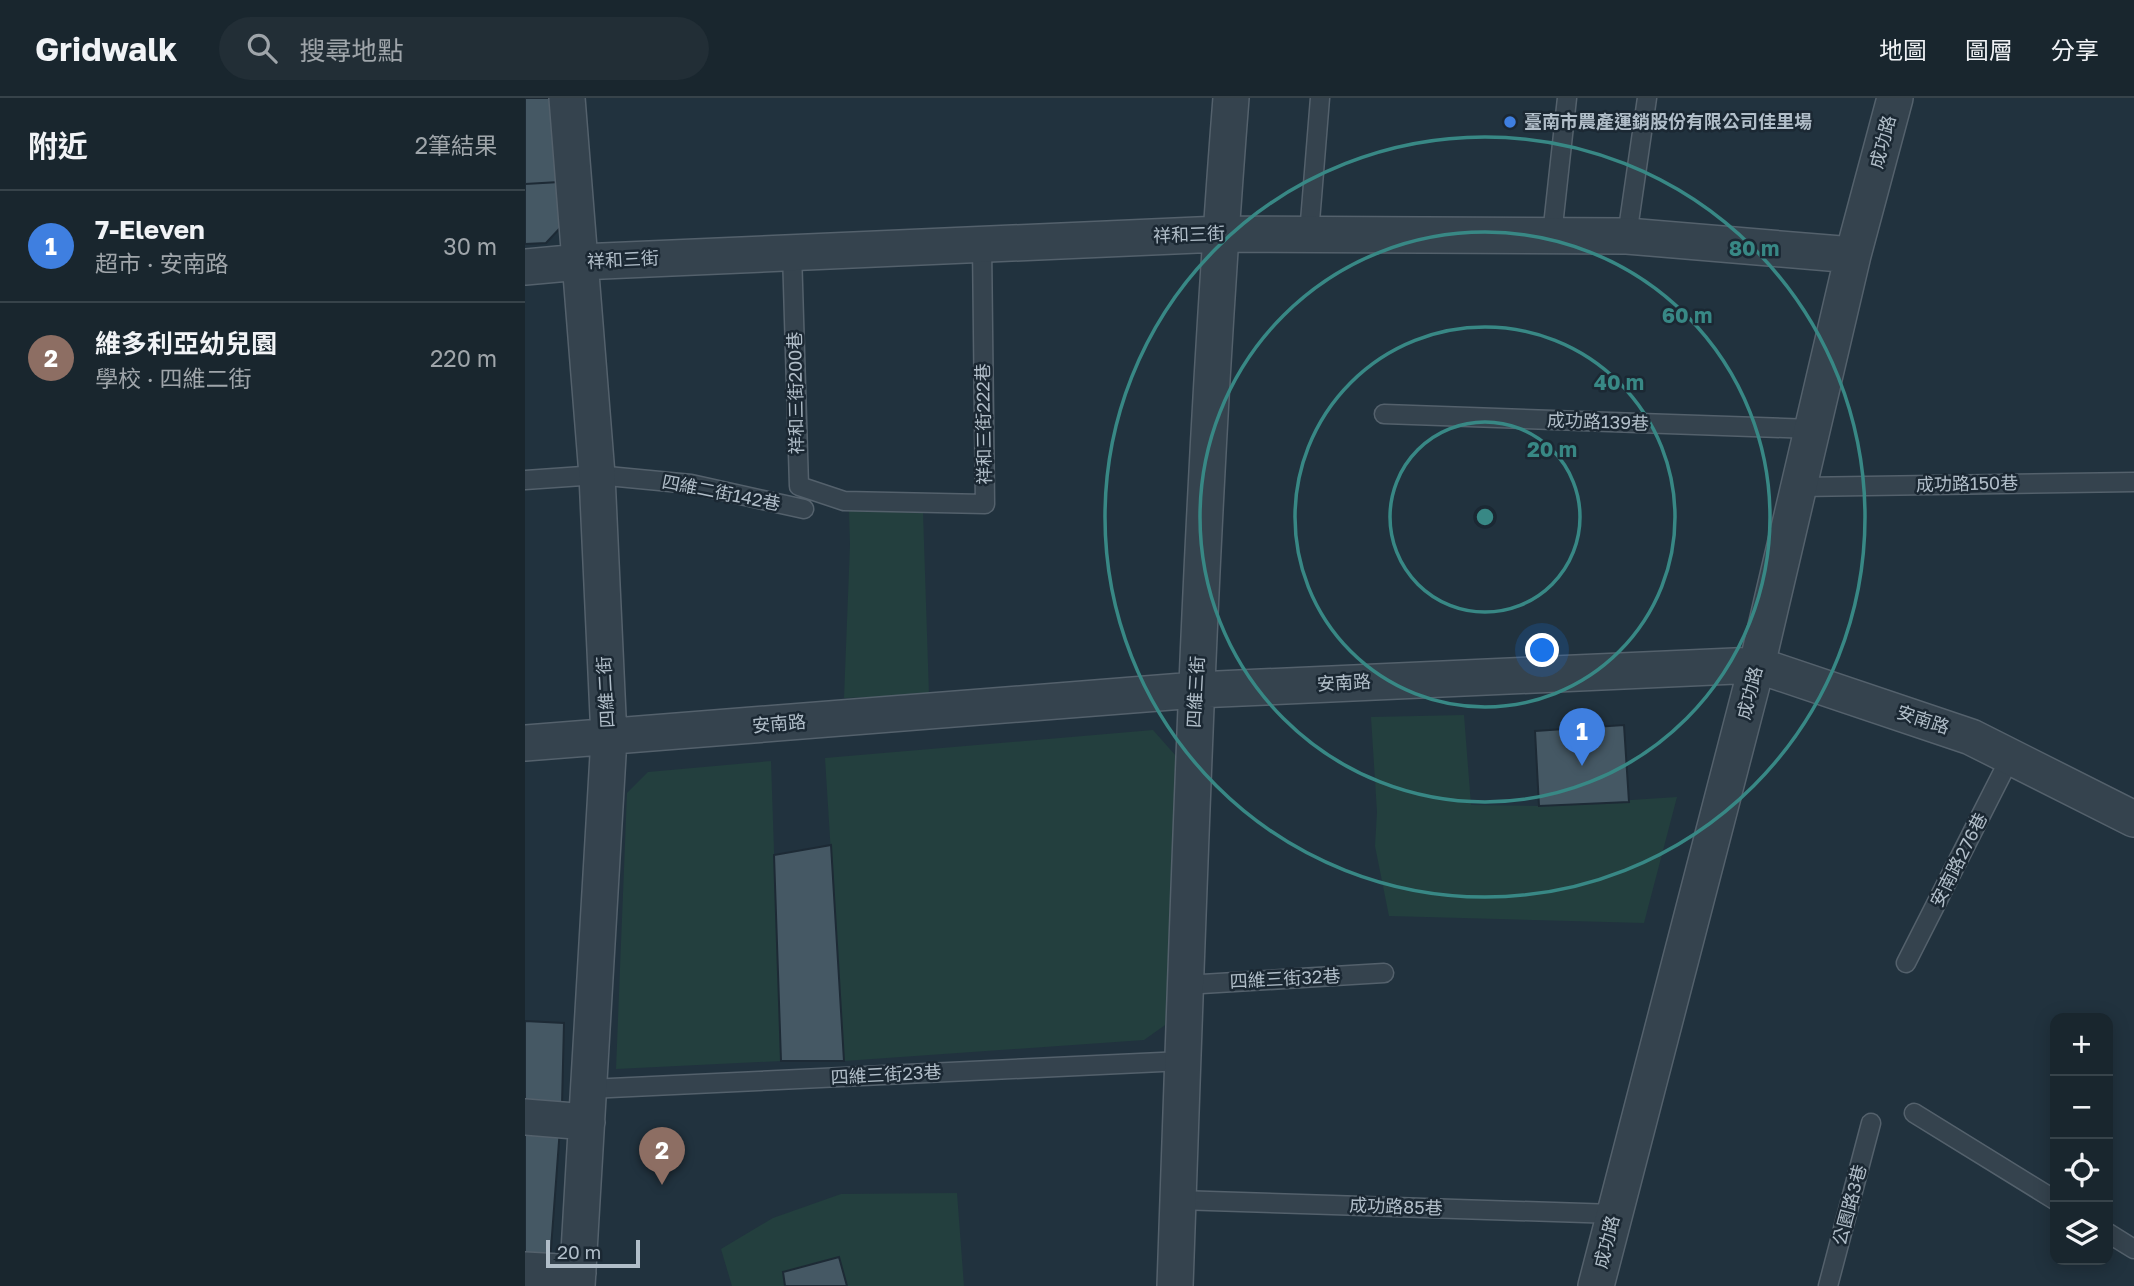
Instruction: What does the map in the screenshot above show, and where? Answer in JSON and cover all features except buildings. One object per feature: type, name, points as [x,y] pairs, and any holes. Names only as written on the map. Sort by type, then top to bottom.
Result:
[{"type":"street","name":"四維二街","points":[[567,98],[597,475],[609,738],[577,1280]]},
{"type":"street","name":"四維三街","points":[[1175,1286],[1196,690],[1220,234],[1231,98]]},
{"type":"street","name":"成功路","points":[[1596,1286],[1757,665],[1853,255],[1895,98]]},
{"type":"street","name":"祥和三街","points":[[525,267],[580,262],[1220,234],[1627,236],[1853,255]]},
{"type":"street","name":"安南路","points":[[525,743],[1196,690],[1757,665],[1972,737],[2134,818]]},
{"type":"street","points":[[525,1117],[588,1105]]},
{"type":"street","points":[[525,1270],[577,1280]]},
{"type":"lane","points":[[1309,234],[1320,98]]},
{"type":"lane","points":[[1552,235],[1567,98]]},
{"type":"lane","points":[[1627,236],[1647,98]]},
{"type":"lane","name":"祥和三街222巷","points":[[844,501],[985,504],[982,244]]},
{"type":"lane","name":"祥和三街200巷","points":[[792,253],[799,486],[844,501]]},
{"type":"lane","name":"成功路139巷","points":[[1384,414],[1812,429]]},
{"type":"lane","name":"四維二街142巷","points":[[525,480],[597,475],[691,484],[804,509]]},
{"type":"lane","name":"成功路150巷","points":[[1799,487],[2134,482]]},
{"type":"lane","name":"安南路276巷","points":[[1906,964],[2011,756]]},
{"type":"lane","name":"四維三街32巷","points":[[1185,985],[1384,973]]},
{"type":"lane","name":"四維三街23巷","points":[[588,1105],[1183,1061]]},
{"type":"lane","points":[[1915,1113],[2050,1197]]},
{"type":"lane","name":"公園路3巷","points":[[1828,1286],[1871,1124]]},
{"type":"lane","name":"成功路85巷","points":[[1178,1200],[1615,1214]]},
{"type":"lane","points":[[2113,1236],[2134,1249]]},
{"type":"green space","points":[[849,511],[923,512],[929,695],[844,698]]},
{"type":"green space","points":[[1464,715],[1471,805],[1539,806],[1677,797],[1644,923],[1389,916],[1375,846],[1377,812],[1371,717]]},
{"type":"green space","points":[[1153,730],[1176,756],[1168,1023],[1144,1040],[844,1061],[825,758]]},
{"type":"green space","points":[[771,761],[781,1061],[616,1069],[627,793],[648,772]]},
{"type":"green space","points":[[957,1193],[964,1286],[845,1286],[837,1258],[783,1272],[785,1286],[732,1286],[721,1249],[773,1218],[841,1194]]},
{"type":"place","name":"臺南市農產運銷股份有限公司佳里場","points":[[1510,122]]},
{"type":"place","name":"7-Eleven","points":[[1582,766]]},
{"type":"place","name":"維多利亞幼兒園","points":[[662,1185]]}]
